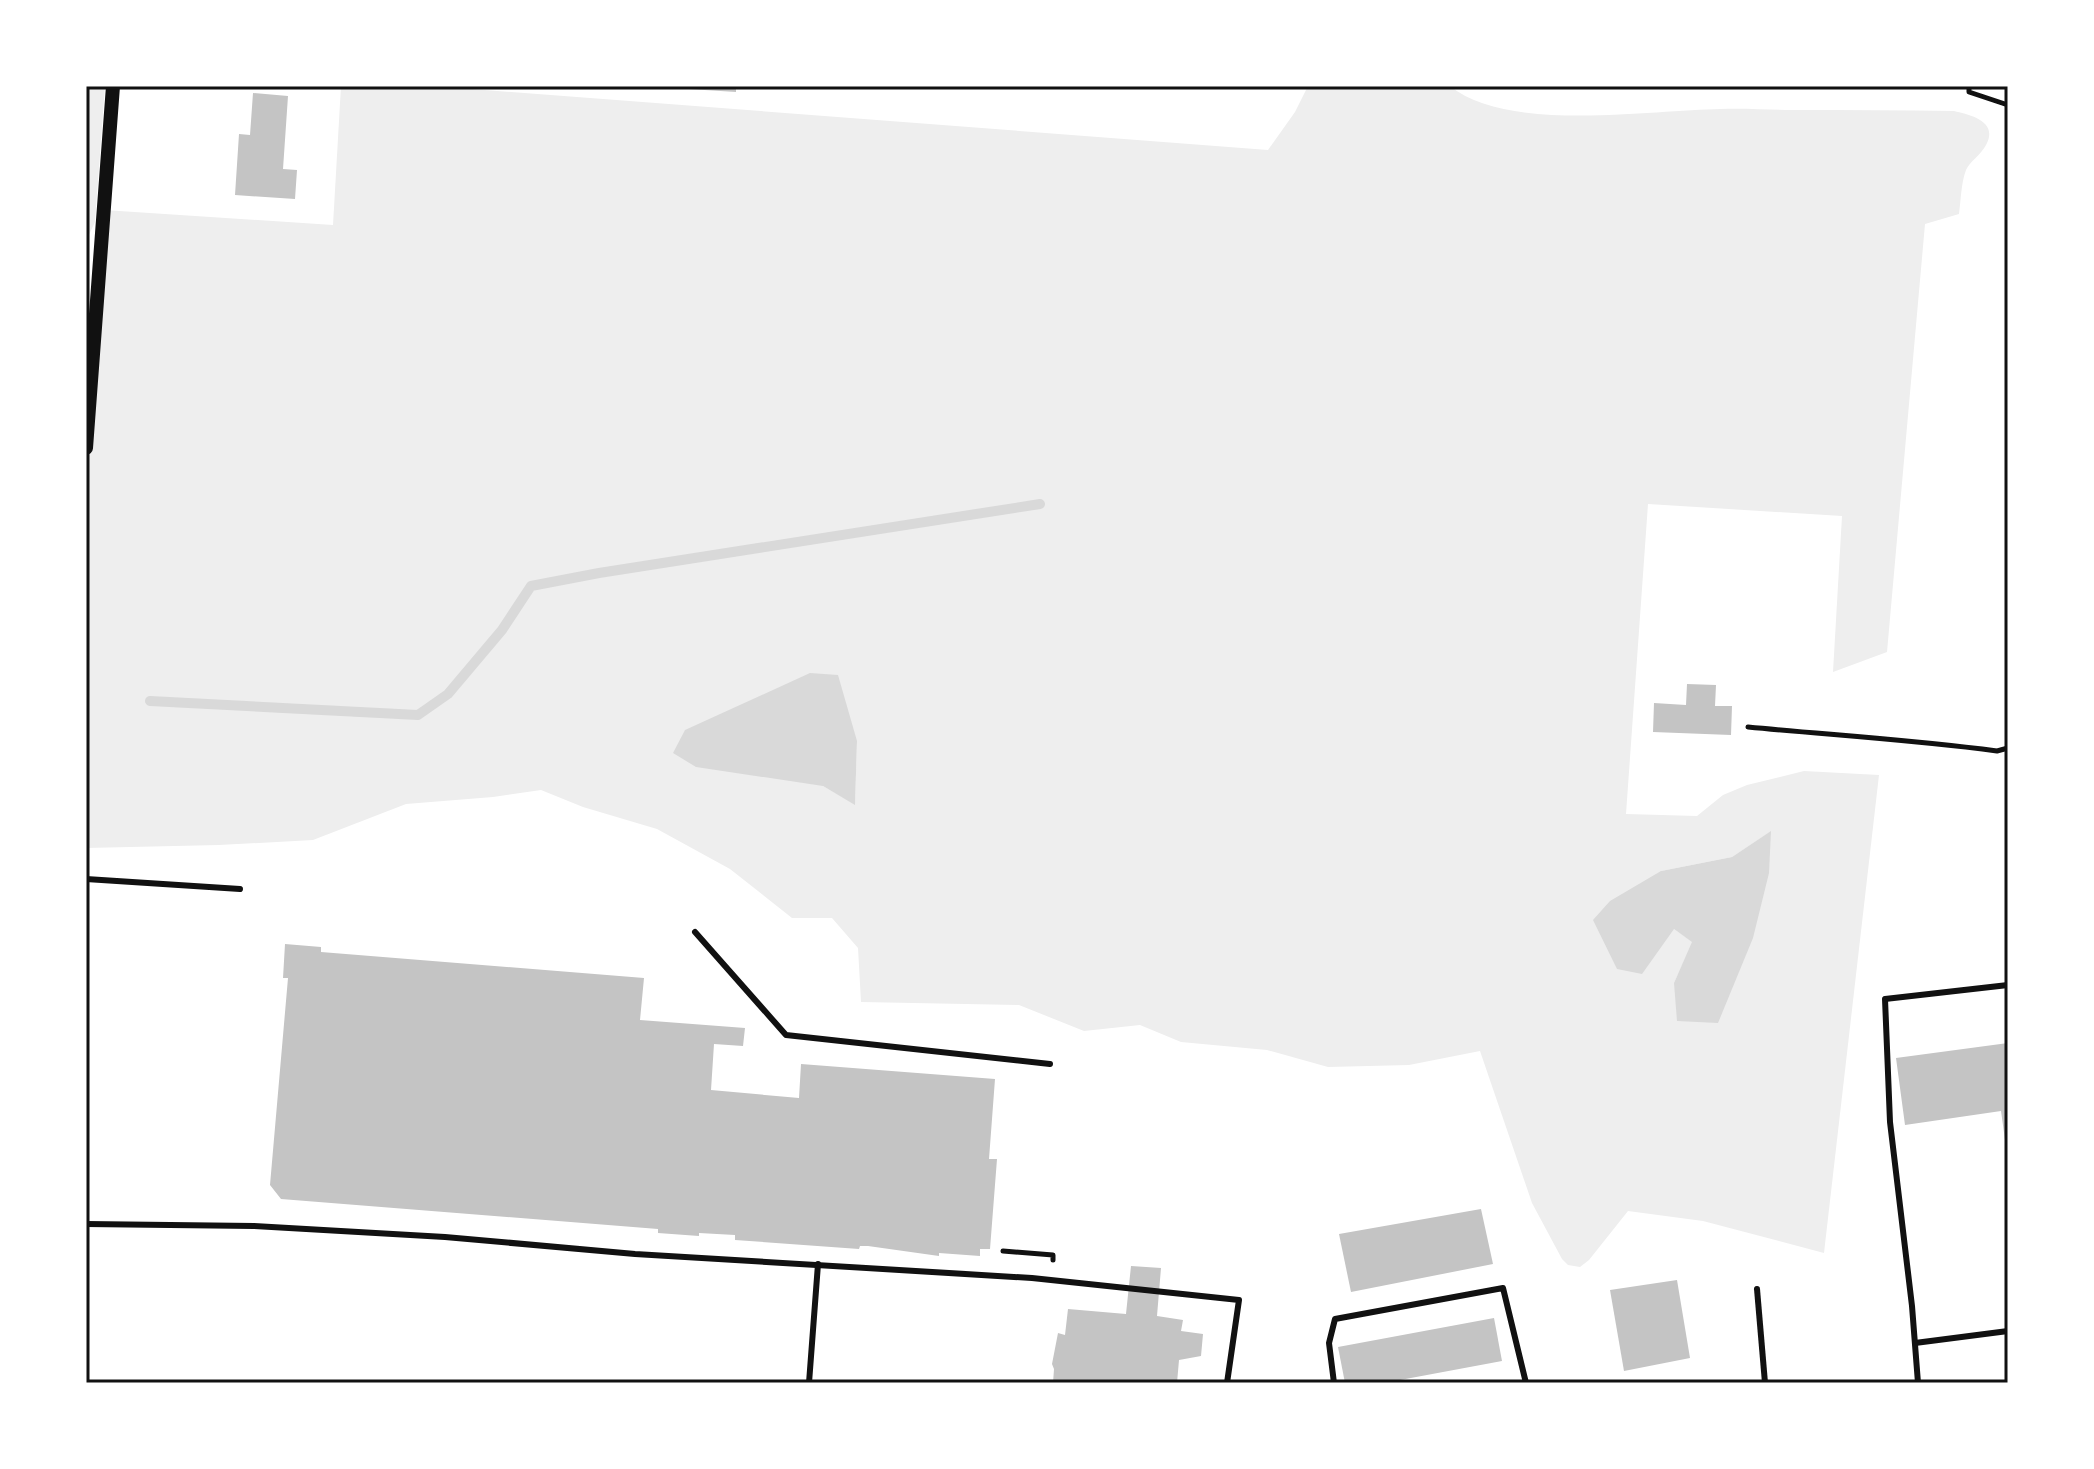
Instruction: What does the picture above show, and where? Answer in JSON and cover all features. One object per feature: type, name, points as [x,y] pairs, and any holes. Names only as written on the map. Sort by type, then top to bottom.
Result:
[{"type":"street","points":[[86,448],[113,86]]},
{"type":"lane","points":[[86,879],[240,889]]},
{"type":"lane","points":[[695,932],[786,1035],[1050,1064]]},
{"type":"lane","points":[[1918,1383],[1890,1122],[1885,999],[2008,985]]},
{"type":"lane","points":[[86,1224],[350,1231],[635,1254],[1032,1278],[1239,1300],[1227,1383]]},
{"type":"lane","points":[[809,1383],[818,1264]]},
{"type":"lane","points":[[1334,1383],[1329,1343],[1335,1319],[1503,1288],[1526,1383]]},
{"type":"lane","points":[[1757,1289],[1765,1383]]},
{"type":"lane","points":[[1915,1343],[2008,1331]]},
{"type":"path","points":[[1969,86],[1969,92],[2008,105]]},
{"type":"path","points":[[1748,727],[1899,742],[1929,742],[1997,751],[2008,748]]},
{"type":"shaded area","points":[[86,86],[105,86],[95,222],[86,241]]},
{"type":"shaded area","points":[[341,86],[433,86],[1268,150],[1295,112],[1308,86],[1450,86],[1475,101],[1506,110],[1580,116],[1730,109],[1954,111],[1981,120],[1989,130],[1989,137],[1984,149],[1966,170],[1959,214],[1925,224],[1887,652],[1833,672],[1842,516],[1648,504],[1626,814],[1697,816],[1723,795],[1747,785],[1804,771],[1879,775],[1824,1253],[1703,1221],[1628,1211],[1589,1260],[1580,1267],[1568,1265],[1532,1203],[1480,1051],[1409,1065],[1328,1067],[1267,1050],[1181,1042],[1140,1025],[1084,1031],[1019,1005],[861,1002],[858,948],[832,918],[792,918],[730,869],[657,829],[583,807],[541,790],[406,804],[313,840],[86,848],[86,448],[104,210],[333,225]],"holes":[[[857,741],[855,804],[823,786]],[[1770,832],[1674,983],[1693,942],[1674,929],[1661,871],[1732,857]]]},
{"type":"shaded area","points":[[810,673],[838,675],[857,741],[855,805],[823,786],[696,767],[673,753],[685,730]]},
{"type":"shaded area","points":[[1771,831],[1769,873],[1753,938],[1718,1023],[1677,1021],[1674,983],[1692,942],[1674,929],[1642,974],[1617,969],[1593,920],[1610,901],[1661,871],[1732,857]]},
{"type":"building","points":[[689,86],[736,86],[736,92],[689,89]]},
{"type":"building","points":[[253,93],[288,96],[283,169],[297,170],[295,199],[235,195],[239,134],[250,135]]},
{"type":"building","points":[[1687,684],[1716,685],[1715,706],[1732,706],[1731,735],[1653,732],[1654,703],[1686,705]]},
{"type":"building","points":[[285,944],[321,947],[321,952],[644,978],[640,1020],[745,1028],[743,1046],[714,1044],[711,1090],[799,1098],[801,1064],[995,1079],[989,1159],[997,1159],[990,1249],[980,1249],[980,1256],[939,1253],[939,1256],[868,1246],[860,1246],[859,1249],[735,1240],[735,1235],[658,1233],[658,1229],[281,1199],[270,1185],[288,978],[283,978]]},
{"type":"building","points":[[2008,1043],[2008,1147],[2001,1111],[1905,1125],[1896,1058]]},
{"type":"building","points":[[1481,1209],[1493,1264],[1351,1292],[1339,1234]]},
{"type":"building","points":[[1131,1266],[1161,1268],[1157,1316],[1183,1320],[1181,1331],[1203,1334],[1201,1356],[1179,1360],[1177,1383],[1053,1383],[1052,1364],[1058,1333],[1065,1335],[1068,1309],[1126,1314]]},
{"type":"building","points":[[1677,1280],[1690,1358],[1624,1371],[1610,1290]]},
{"type":"building","points":[[1494,1318],[1502,1361],[1384,1383],[1345,1383],[1338,1347]]},
{"type":"waterway","points":[[150,701],[418,715],[448,694],[502,630],[531,586],[1040,504]]}]
